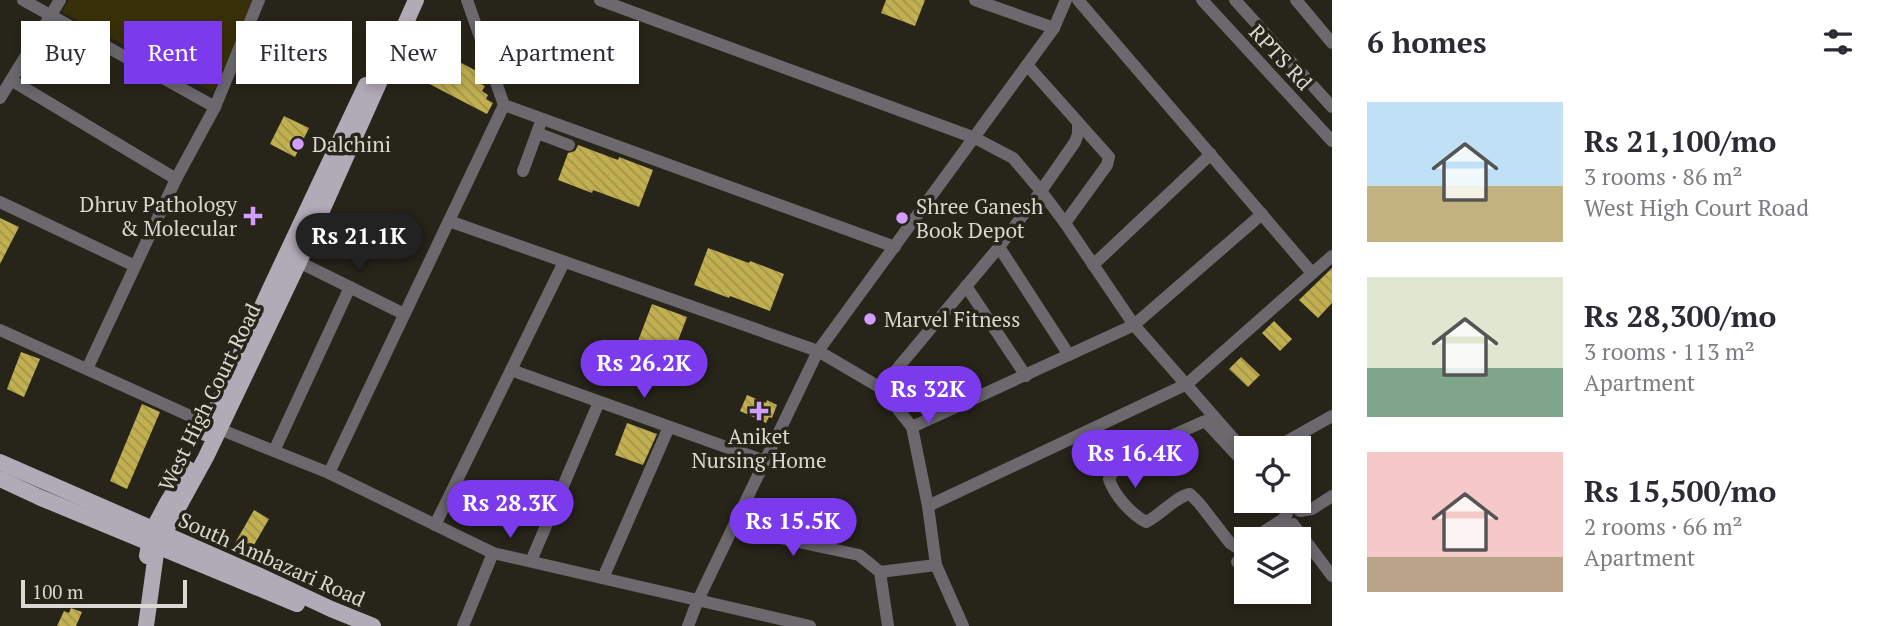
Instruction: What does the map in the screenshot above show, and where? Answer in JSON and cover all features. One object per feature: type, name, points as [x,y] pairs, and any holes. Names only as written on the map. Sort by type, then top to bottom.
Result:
[{"type":"main road","points":[[137,626],[155,537],[167,503],[214,427],[268,292],[404,0]]},
{"type":"main road","name":"West High Court Road","points":[[214,427],[299,262],[416,0]]},
{"type":"main road","name":"South Ambazari Road","points":[[0,462],[348,626]]},
{"type":"main road","name":"South Ambazari Road","points":[[0,479],[155,537],[373,626]]},
{"type":"main road","points":[[146,626],[155,537]]},
{"type":"street","points":[[23,0],[215,107]]},
{"type":"street","points":[[0,98],[60,0]]},
{"type":"street","points":[[87,369],[176,179],[215,107],[259,0]]},
{"type":"street","points":[[329,473],[504,105],[467,0]]},
{"type":"street","points":[[600,0],[975,138],[1013,158],[1065,223],[1134,325],[1187,384],[1234,450]]},
{"type":"street","points":[[975,0],[1054,28]]},
{"type":"street","points":[[688,626],[818,351],[1054,28],[1066,0]]},
{"type":"street","points":[[1078,0],[1312,273]]},
{"type":"street","name":"RPTS Rd","points":[[1202,0],[1332,141]]},
{"type":"street","points":[[1235,0],[1332,107]]},
{"type":"street","points":[[1296,0],[1332,43]]},
{"type":"street","points":[[1027,65],[1109,157],[1107,165],[1065,223]]},
{"type":"street","points":[[11,80],[176,179]]},
{"type":"street","points":[[504,105],[895,247]]},
{"type":"street","points":[[523,171],[541,119]]},
{"type":"street","points":[[881,388],[999,247],[1041,191],[1075,142],[1079,134],[1078,123]]},
{"type":"street","points":[[537,133],[569,145]]},
{"type":"street","points":[[1093,265],[1210,154]]},
{"type":"street","points":[[0,202],[135,266]]},
{"type":"street","points":[[912,427],[1134,325],[1262,215]]},
{"type":"street","points":[[449,221],[818,351],[881,388],[912,427],[928,506],[936,565],[963,626]]},
{"type":"street","points":[[999,247],[1069,355]]},
{"type":"street","points":[[928,506],[1187,384],[1332,256]]},
{"type":"street","points":[[299,262],[404,314]]},
{"type":"street","points":[[435,525],[564,262]]},
{"type":"street","points":[[966,286],[1026,376]]},
{"type":"street","points":[[274,451],[350,288]]},
{"type":"street","points":[[0,330],[214,427],[329,473],[493,553],[810,626]]},
{"type":"street","points":[[511,370],[765,461]]},
{"type":"street","points":[[531,561],[599,402]]},
{"type":"street","points":[[1296,436],[1332,416]]},
{"type":"street","points":[[1234,442],[1214,424],[1205,421],[1160,441],[1113,472],[1109,479],[1112,489],[1138,518],[1146,522],[1158,516],[1182,495],[1190,494],[1234,546]]},
{"type":"street","points":[[603,578],[668,427]]},
{"type":"street","points":[[1311,509],[1332,496]]},
{"type":"street","points":[[1271,527],[1282,520],[1287,513]]},
{"type":"street","points":[[733,528],[859,555],[880,572],[888,626]]},
{"type":"street","points":[[1311,548],[1332,576]]},
{"type":"street","points":[[463,626],[493,553]]},
{"type":"street","points":[[880,572],[936,565]]},
{"type":"shaded area","points":[[69,0],[254,1],[245,21],[236,21],[236,41],[222,72],[222,21],[124,21],[124,45],[110,37],[110,21],[79,21],[62,12]]},
{"type":"shaded area","points":[[198,84],[217,84],[213,92]]},
{"type":"building","points":[[886,0],[925,0],[915,26],[881,13]]},
{"type":"building","points":[[461,63],[475,70],[475,84],[485,86],[482,91],[488,95],[486,99],[493,103],[487,114],[429,84],[461,84]]},
{"type":"building","points":[[284,116],[309,128],[295,157],[270,144]]},
{"type":"building","points":[[578,145],[653,170],[639,207],[558,180],[568,153],[575,151]]},
{"type":"building","points":[[0,218],[19,227],[0,264]]},
{"type":"building","points":[[708,248],[784,274],[770,311],[694,285]]},
{"type":"building","points":[[1332,268],[1332,303],[1318,318],[1299,300]]},
{"type":"building","points":[[652,304],[687,317],[673,354],[638,341]]},
{"type":"building","points":[[1274,321],[1292,339],[1280,351],[1262,333]]},
{"type":"building","points":[[21,352],[40,359],[24,397],[7,389]]},
{"type":"building","points":[[1241,357],[1260,375],[1248,387],[1229,369]]},
{"type":"building","points":[[747,395],[777,405],[772,418],[769,417],[766,423],[740,411]]},
{"type":"building","points":[[142,404],[160,412],[127,489],[110,481]]},
{"type":"building","points":[[627,423],[657,434],[643,465],[615,455]]},
{"type":"building","points":[[254,510],[269,519],[250,552],[235,543]]},
{"type":"building","points":[[71,608],[82,612],[76,626],[57,626],[64,611],[69,613]]},
{"type":"place","name":"Dalchini","points":[[298,144]]},
{"type":"place","name":"Dhruv Pathology & Molecular","points":[[253,216]]},
{"type":"place","name":"Shree Ganesh Book Depot","points":[[902,218]]},
{"type":"place","name":"Marvel Fitness","points":[[870,319]]},
{"type":"place","name":"Aniket Nursing Home","points":[[759,411]]}]
